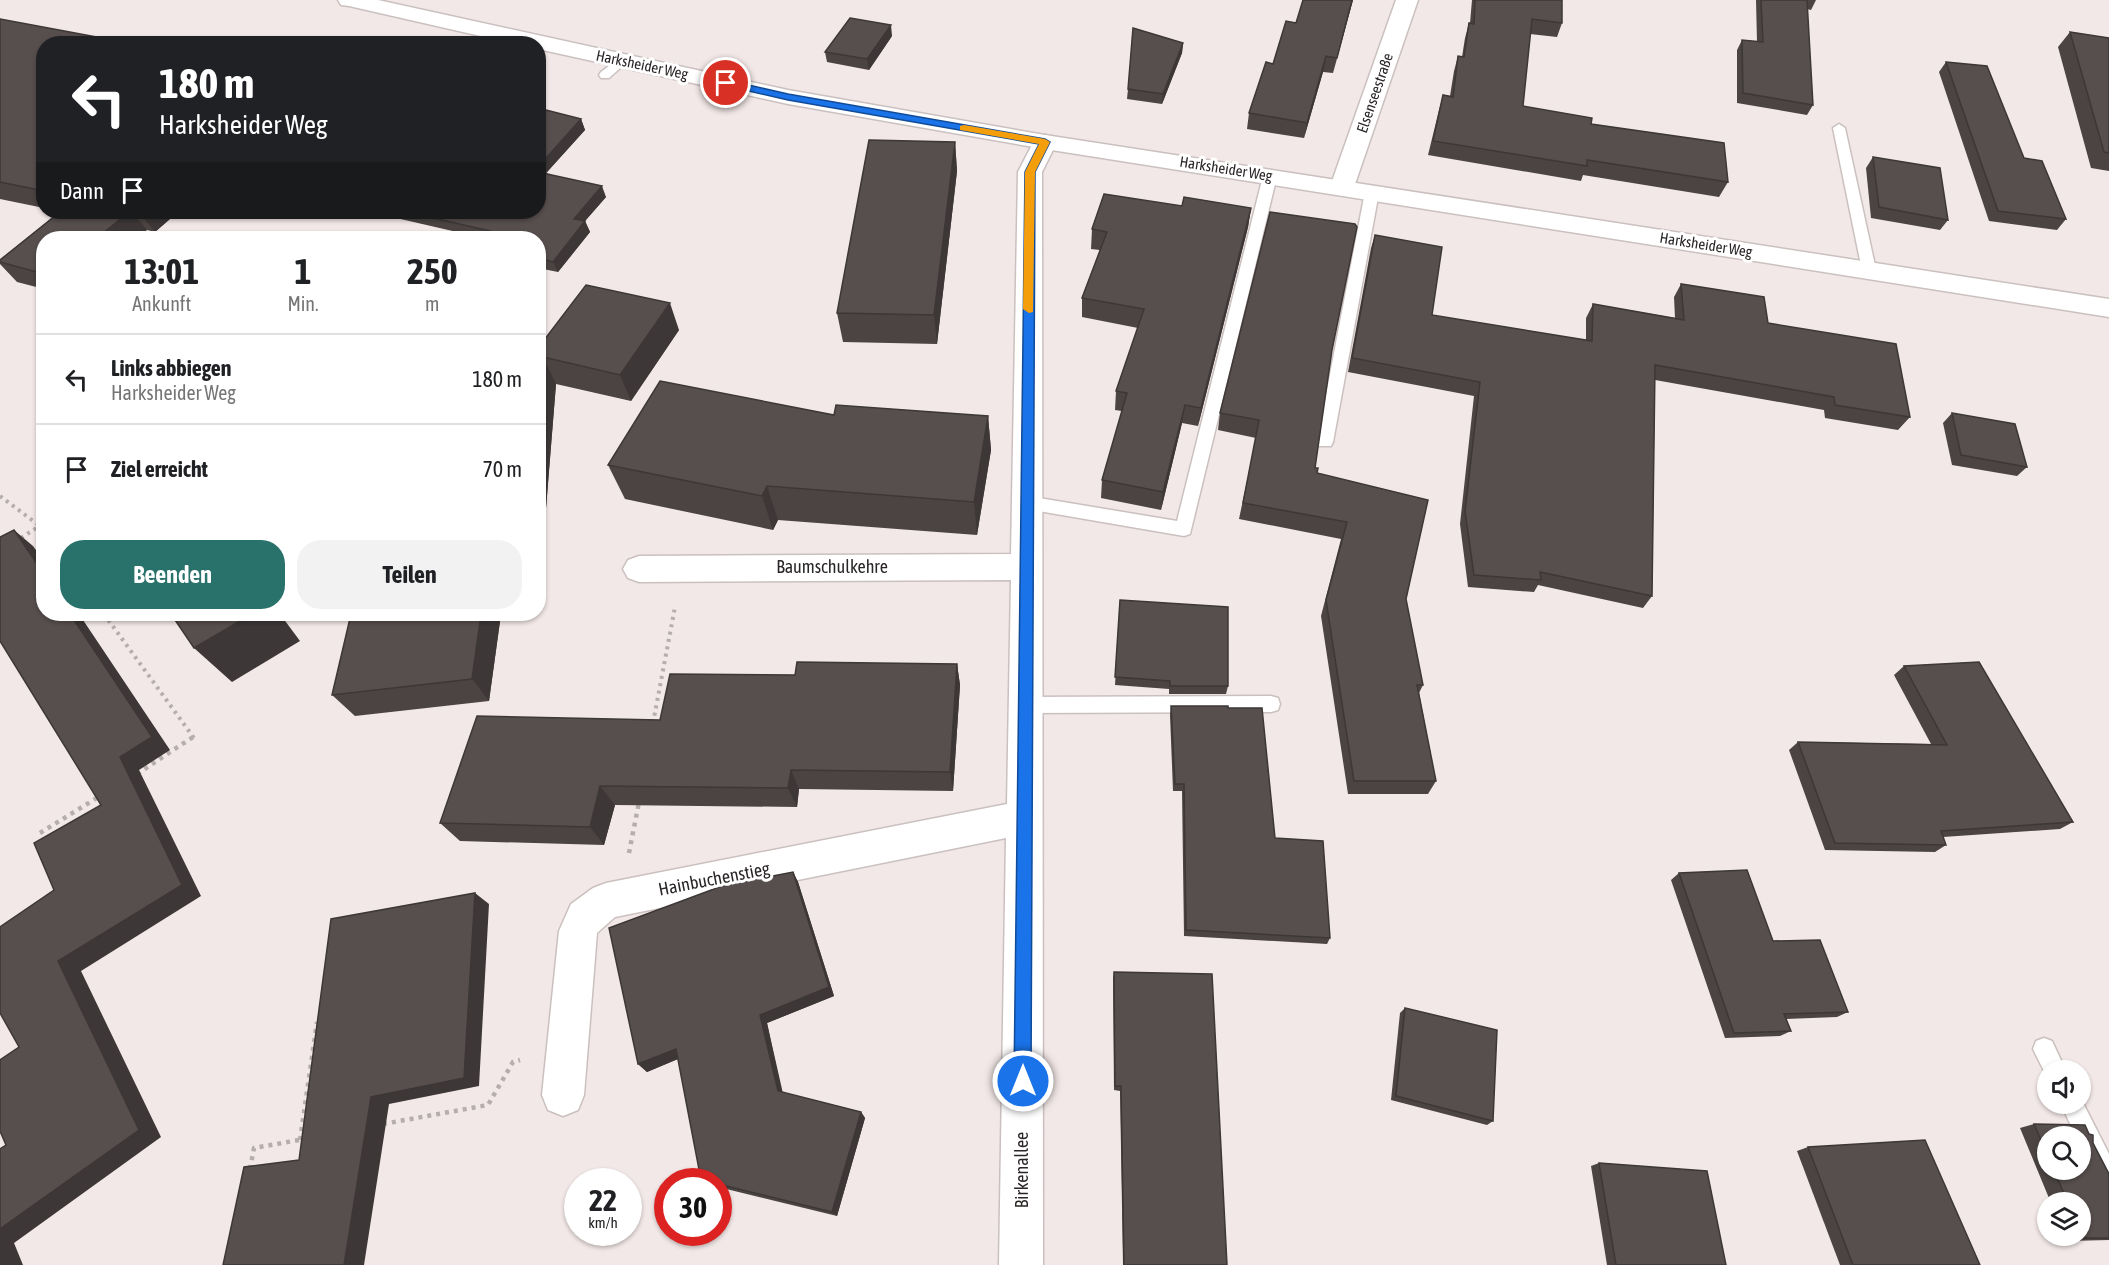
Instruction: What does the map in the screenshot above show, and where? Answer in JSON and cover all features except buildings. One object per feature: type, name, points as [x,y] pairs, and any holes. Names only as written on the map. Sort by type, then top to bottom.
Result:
[{"type":"street","name":"Harksheider Weg","points":[[349,0],[502,36]]},
{"type":"street","name":"Elsenseestraße","points":[[1342,187],[1407,0]]},
{"type":"street","name":"Harksheider Weg","points":[[546,47],[614,68],[1045,142],[2109,308]]},
{"type":"street","name":"Birkenallee","points":[[1021,1265],[1030,172],[1045,142]]},
{"type":"street","name":"Baumschulkehre","points":[[639,569],[1026,567]]},
{"type":"street","name":"Hainbuchenstieg","points":[[563,1095],[578,931],[585,917],[606,900],[1025,817]]},
{"type":"lane","points":[[1839,128],[1869,270]]},
{"type":"lane","points":[[1027,503],[1184,529],[1270,176]]},
{"type":"lane","points":[[1326,442],[1372,192]]},
{"type":"lane","points":[[1025,705],[1271,704]]},
{"type":"lane","points":[[2044,1049],[2050,1060]]},
{"type":"lane","points":[[2077,1114],[2109,1179]]},
{"type":"path","points":[[0,496],[36,523]]},
{"type":"path","points":[[16,541],[36,530]]},
{"type":"path","points":[[652,733],[682,568]]},
{"type":"path","points":[[109,621],[194,738],[126,780]]},
{"type":"path","points":[[621,897],[641,791]]},
{"type":"path","points":[[40,833],[107,792]]},
{"type":"path","points":[[300,1140],[317,1022]]},
{"type":"path","points":[[370,1127],[488,1105],[513,1062],[567,1048]]},
{"type":"path","points":[[250,1171],[255,1148],[312,1138]]},
{"type":"slow traffic","points":[[964,128],[1045,142],[1030,172],[1029,309]]},
{"type":"route","points":[[726,83],[788,97],[1045,142],[1030,172],[1023,1081]]}]
